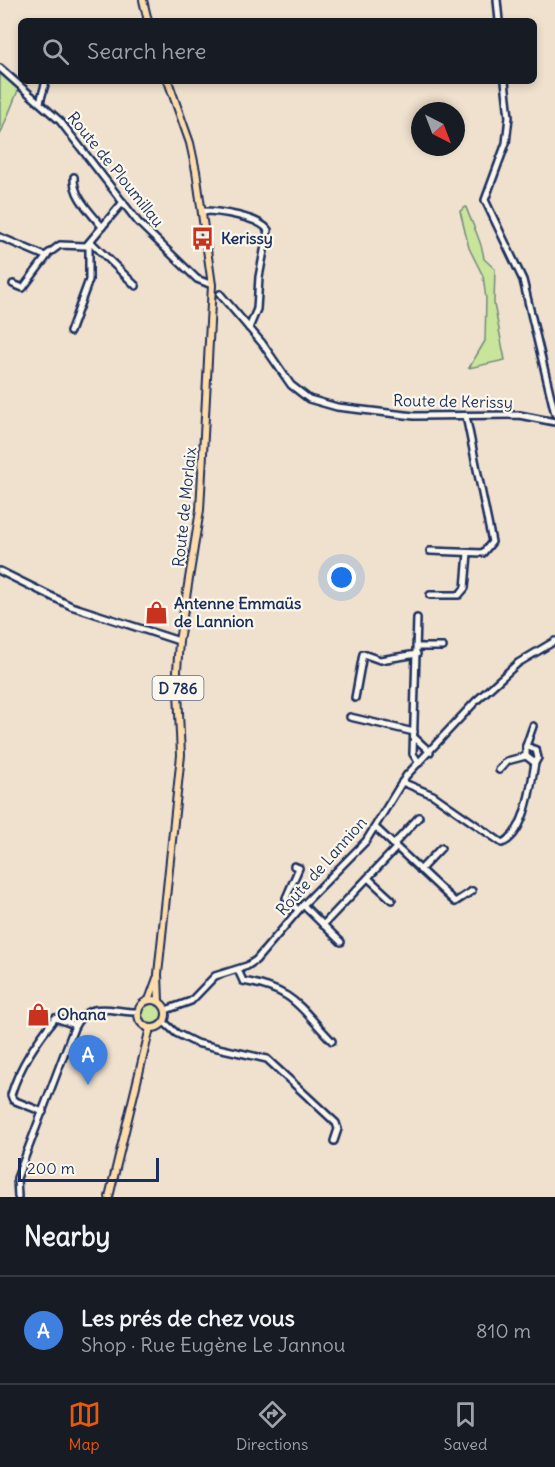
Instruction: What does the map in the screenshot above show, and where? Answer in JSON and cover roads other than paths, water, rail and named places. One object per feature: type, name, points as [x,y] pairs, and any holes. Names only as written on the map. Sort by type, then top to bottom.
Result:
[{"type":"main road","points":[[143,0],[147,18]]},
{"type":"main road","name":"Route de Morlaix","points":[[159,1001],[158,974],[181,756],[177,671],[179,640],[200,510],[212,285],[203,211],[190,142],[169,84]]},
{"type":"main road","name":"Route de Morlaix","points":[[149,1000],[158,974]]},
{"type":"main road","points":[[149,1000],[159,1001],[166,1010],[164,1022],[150,1028],[140,1023],[137,1012],[141,1004],[149,1000]]},
{"type":"main road","points":[[109,1197],[150,1028]]},
{"type":"street","points":[[497,0],[499,18]]},
{"type":"street","name":"Route de Ploumillau","points":[[0,68],[18,83]]},
{"type":"street","name":"Route de Ploumillau","points":[[19,84],[69,131],[138,222],[197,279],[212,285]]},
{"type":"street","points":[[40,102],[45,84]]},
{"type":"street","points":[[505,84],[509,117],[506,143],[485,200],[523,280],[555,414]]},
{"type":"street","points":[[74,177],[73,187],[76,194],[102,227]]},
{"type":"street","points":[[13,284],[23,288],[47,256],[60,245],[83,246],[90,243],[123,202]]},
{"type":"street","points":[[203,211],[228,214],[264,224],[268,230],[259,277],[257,309],[249,328]]},
{"type":"street","points":[[0,237],[47,256]]},
{"type":"street","points":[[90,243],[136,286]]},
{"type":"street","points":[[70,332],[89,280],[90,243]]},
{"type":"street","name":"Route de Kerissy","points":[[220,294],[249,328],[291,385],[309,399],[337,407],[414,416],[519,416],[555,422]]},
{"type":"street","points":[[430,551],[483,553],[492,542],[466,416]]},
{"type":"street","points":[[430,595],[459,595],[465,588],[468,553]]},
{"type":"street","points":[[0,571],[71,606],[179,640]]},
{"type":"street","points":[[417,618],[413,754],[419,763]]},
{"type":"street","name":"Route de Lannion","points":[[166,1010],[191,1001],[215,976],[238,970],[256,960],[300,908],[376,828],[402,782],[419,763],[498,680],[518,663],[555,641]]},
{"type":"street","points":[[417,647],[443,647]]},
{"type":"street","points":[[355,698],[359,661],[363,654],[380,660],[417,654]]},
{"type":"street","points":[[350,717],[415,735],[430,752]]},
{"type":"street","points":[[533,726],[526,746],[526,756],[534,764]]},
{"type":"street","points":[[402,782],[433,795],[502,843],[515,834],[530,793],[534,764],[538,758],[536,750],[526,746]]},
{"type":"street","points":[[499,770],[507,761],[526,756]]},
{"type":"street","points":[[323,925],[368,878],[419,817]]},
{"type":"street","points":[[376,828],[455,902],[472,891]]},
{"type":"street","points":[[420,870],[441,848]]},
{"type":"street","points":[[294,866],[299,868],[286,898],[323,925],[340,942]]},
{"type":"street","points":[[368,878],[392,900]]},
{"type":"street","points":[[238,970],[243,981],[269,985],[289,995],[332,1041]]},
{"type":"street","points":[[18,1197],[17,1178],[75,1025],[82,1015],[95,1009],[137,1012]]},
{"type":"street","points":[[43,1112],[13,1100],[11,1095],[17,1073],[29,1051],[55,1018],[75,1025]]},
{"type":"street","points":[[164,1022],[176,1034],[196,1043],[267,1059],[336,1123],[338,1129],[334,1141]]},
{"type":"place","name":"Kerissy","points":[[203,238]]},
{"type":"place","name":"Antenne Emmaüs de Lannion","points":[[156,612]]},
{"type":"place","name":"Ohana","points":[[39,1014]]},
{"type":"place","name":"Les prés de chez vous","points":[[88,1085]]}]
